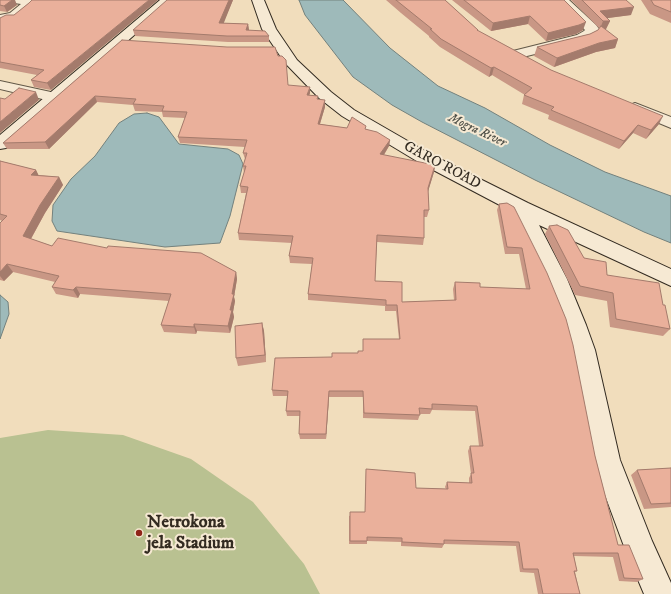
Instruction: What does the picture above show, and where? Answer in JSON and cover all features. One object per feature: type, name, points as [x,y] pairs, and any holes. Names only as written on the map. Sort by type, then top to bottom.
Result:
[{"type":"street","points":[[0,20],[7,16],[12,17],[31,2],[18,0]]},
{"type":"street","points":[[0,144],[168,0]]},
{"type":"street","name":"GARO ROAD","points":[[258,0],[269,29],[274,48],[325,95],[348,113],[426,159],[521,208],[671,278]]},
{"type":"street","points":[[536,64],[512,50],[582,38],[589,34],[592,30],[562,0]]},
{"type":"street","points":[[120,41],[142,42]]},
{"type":"street","points":[[0,85],[55,97]]},
{"type":"street","points":[[623,103],[671,124]]},
{"type":"street","points":[[650,115],[671,107]]},
{"type":"street","points":[[521,208],[556,279],[575,325],[583,350],[606,460],[640,549],[660,594]]},
{"type":"green space","name":"Netrokona jela Stadium","points":[[48,430],[123,435],[191,459],[253,502],[304,564],[320,594],[0,594],[0,438]]},
{"type":"water","name":"Mogra River","points":[[299,0],[343,0],[390,48],[438,86],[485,108],[550,145],[605,172],[671,196],[671,243],[644,232],[535,180],[392,105],[353,77],[305,15]]},
{"type":"water","points":[[147,113],[159,117],[179,144],[228,149],[239,155],[243,164],[230,216],[220,243],[165,247],[57,231],[52,221],[53,205],[71,179],[95,156],[119,123],[134,114]]},
{"type":"water","points":[[0,295],[8,302],[9,314],[0,339]]},
{"type":"building","points":[[0,0],[12,0],[4,6],[0,5]]},
{"type":"building","points":[[32,0],[149,0],[47,83],[31,80],[44,70],[0,62],[0,18],[6,15],[14,15]]},
{"type":"building","points":[[167,0],[229,0],[219,23],[248,24],[246,30],[265,31],[269,36],[227,36],[133,30]]},
{"type":"building","points":[[396,0],[445,0],[477,30],[551,70],[663,116],[651,130],[638,125],[624,141],[551,110],[554,107],[524,95],[532,88],[494,67],[491,68],[441,39],[430,29],[432,29]]},
{"type":"building","points":[[464,0],[564,0],[586,22],[548,33],[530,16],[493,23]]},
{"type":"building","points":[[582,0],[626,0],[634,7],[600,11],[610,21],[603,21]]},
{"type":"building","points":[[651,0],[671,0],[671,12],[654,5]]},
{"type":"building","points":[[601,26],[618,39],[599,43],[557,58],[537,47],[590,34],[598,30]]},
{"type":"building","points":[[122,40],[227,47],[275,47],[278,56],[282,56],[286,60],[288,85],[310,87],[307,95],[318,96],[317,99],[325,100],[318,124],[347,128],[352,117],[366,126],[365,129],[377,132],[390,140],[380,154],[435,165],[428,188],[429,210],[424,210],[424,238],[377,235],[375,281],[402,282],[402,302],[456,300],[455,282],[480,283],[480,287],[530,289],[522,248],[507,247],[499,204],[507,203],[514,207],[547,273],[566,319],[573,345],[595,456],[618,545],[629,545],[643,579],[624,578],[618,553],[573,553],[577,571],[574,571],[580,594],[543,594],[538,569],[523,569],[519,542],[444,540],[444,544],[402,542],[402,538],[367,537],[367,541],[350,541],[350,512],[365,512],[366,469],[415,473],[416,488],[448,489],[447,482],[472,483],[471,473],[474,473],[470,446],[483,446],[477,406],[432,404],[432,409],[419,408],[420,415],[364,413],[363,391],[329,391],[326,434],[299,434],[300,411],[286,411],[288,391],[272,390],[275,358],[332,357],[332,353],[358,353],[358,351],[363,351],[363,339],[400,339],[397,305],[386,305],[386,300],[308,294],[313,258],[289,256],[293,236],[238,233],[248,187],[240,186],[246,166],[243,166],[247,153],[243,153],[247,140],[178,137],[187,112],[162,111],[164,106],[133,104],[136,99],[95,96],[45,142],[3,143]]},
{"type":"building","points":[[19,88],[36,92],[0,122],[0,98],[5,99]]},
{"type":"building","points":[[0,161],[36,170],[31,175],[59,177],[40,205],[23,236],[52,246],[58,238],[107,248],[108,246],[201,253],[236,272],[232,294],[234,294],[230,310],[232,310],[228,326],[194,324],[194,327],[161,325],[171,294],[76,287],[73,290],[52,287],[59,276],[7,264],[0,272],[0,223],[7,216],[0,214]]},
{"type":"building","points":[[557,225],[568,230],[584,258],[606,262],[607,275],[659,283],[663,305],[665,305],[670,329],[616,319],[613,293],[580,286],[549,226]]},
{"type":"building","points":[[262,323],[265,355],[236,358],[235,326]]},
{"type":"building","points":[[671,468],[671,503],[651,504],[637,470]]},
{"type":"place","name":"Netrokona jela Stadium","points":[[139,533]]}]
